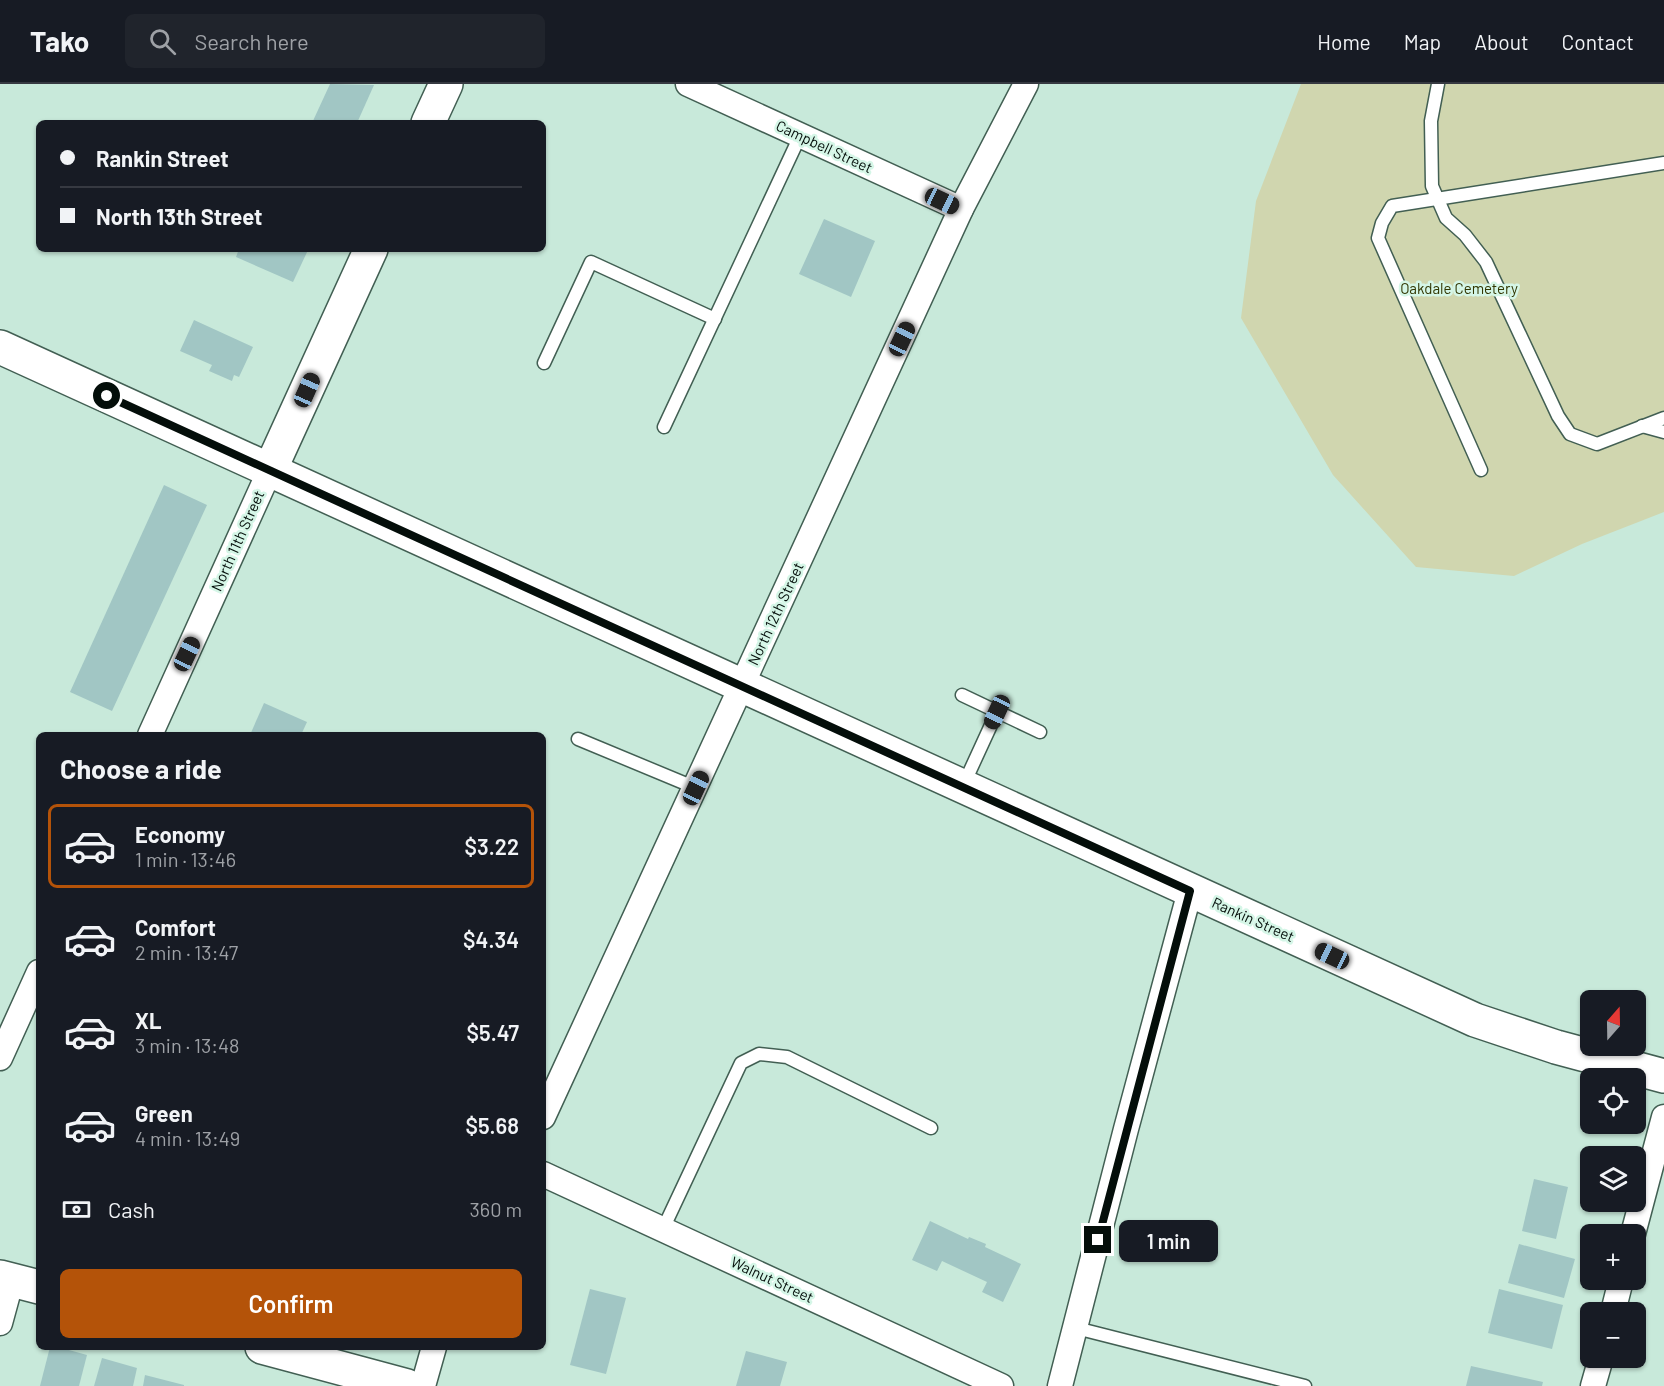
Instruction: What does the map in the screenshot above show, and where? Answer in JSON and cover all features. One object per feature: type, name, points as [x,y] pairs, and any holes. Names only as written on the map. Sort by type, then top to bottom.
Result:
[{"type":"street","points":[[429,120],[446,84]]},
{"type":"street","name":"Campbell Street","points":[[688,84],[961,209]]},
{"type":"street","name":"North 12th Street","points":[[546,1111],[961,209],[1026,84]]},
{"type":"street","name":"North 11th Street","points":[[151,732],[370,252]]},
{"type":"street","name":"Rankin Street","points":[[0,347],[1474,1020],[1556,1047],[1664,1076]]},
{"type":"street","points":[[1060,1386],[1190,891]]},
{"type":"street","points":[[0,1058],[36,979]]},
{"type":"street","points":[[1636,1224],[1664,1117]]},
{"type":"street","name":"Walnut Street","points":[[546,1175],[1001,1386]]},
{"type":"street","points":[[0,1323],[17,1281]]},
{"type":"street","points":[[273,1350],[407,1386]]},
{"type":"street","points":[[423,1386],[433,1350]]},
{"type":"street","points":[[1593,1386],[1598,1368]]},
{"type":"lane","points":[[1438,84],[1431,120],[1432,186],[1446,218],[1465,235],[1486,262],[1558,416],[1570,434],[1597,444],[1664,418]]},
{"type":"lane","points":[[664,428],[800,136]]},
{"type":"lane","points":[[1481,470],[1378,238],[1382,223],[1392,207],[1664,163]]},
{"type":"lane","points":[[544,363],[591,262],[715,319]]},
{"type":"lane","points":[[1642,426],[1664,432]]},
{"type":"lane","points":[[962,695],[1040,732]]},
{"type":"lane","points":[[963,787],[997,712]]},
{"type":"lane","points":[[579,739],[696,788]]},
{"type":"lane","points":[[663,1229],[741,1063],[759,1054],[787,1057],[931,1128]]},
{"type":"lane","points":[[1076,1328],[1305,1386]]},
{"type":"green space","name":"Oakdale Cemetery","points":[[1301,84],[1664,84],[1664,512],[1582,544],[1514,576],[1416,567],[1333,475],[1241,318],[1256,201]]},
{"type":"building","points":[[330,84],[374,85],[358,120],[313,120]]},
{"type":"building","points":[[824,219],[875,241],[851,297],[799,274]]},
{"type":"building","points":[[238,252],[307,252],[293,282],[236,257]]},
{"type":"building","points":[[194,320],[253,347],[239,377],[234,375],[232,381],[209,371],[212,365],[180,351]]},
{"type":"building","points":[[164,485],[207,505],[112,711],[70,692]]},
{"type":"building","points":[[264,703],[307,722],[302,732],[251,732]]},
{"type":"building","points":[[1534,1179],[1568,1187],[1556,1239],[1522,1231]]},
{"type":"building","points":[[930,1221],[968,1239],[969,1237],[986,1244],[985,1247],[1021,1264],[1003,1302],[982,1292],[987,1282],[942,1261],[937,1271],[912,1260]]},
{"type":"building","points":[[1519,1244],[1575,1259],[1564,1298],[1508,1283]]},
{"type":"building","points":[[590,1289],[626,1298],[606,1374],[570,1365]]},
{"type":"building","points":[[1499,1289],[1563,1305],[1552,1349],[1488,1333]]},
{"type":"building","points":[[49,1350],[69,1350],[87,1355],[79,1386],[40,1386]]},
{"type":"building","points":[[746,1351],[787,1362],[780,1386],[736,1386]]},
{"type":"building","points":[[102,1358],[137,1368],[133,1386],[94,1386]]},
{"type":"building","points":[[1471,1366],[1543,1382],[1542,1386],[1466,1386]]},
{"type":"building","points":[[145,1375],[184,1385],[184,1386],[143,1386]]},
{"type":"route","points":[[107,396],[1190,891],[1098,1240]]}]
